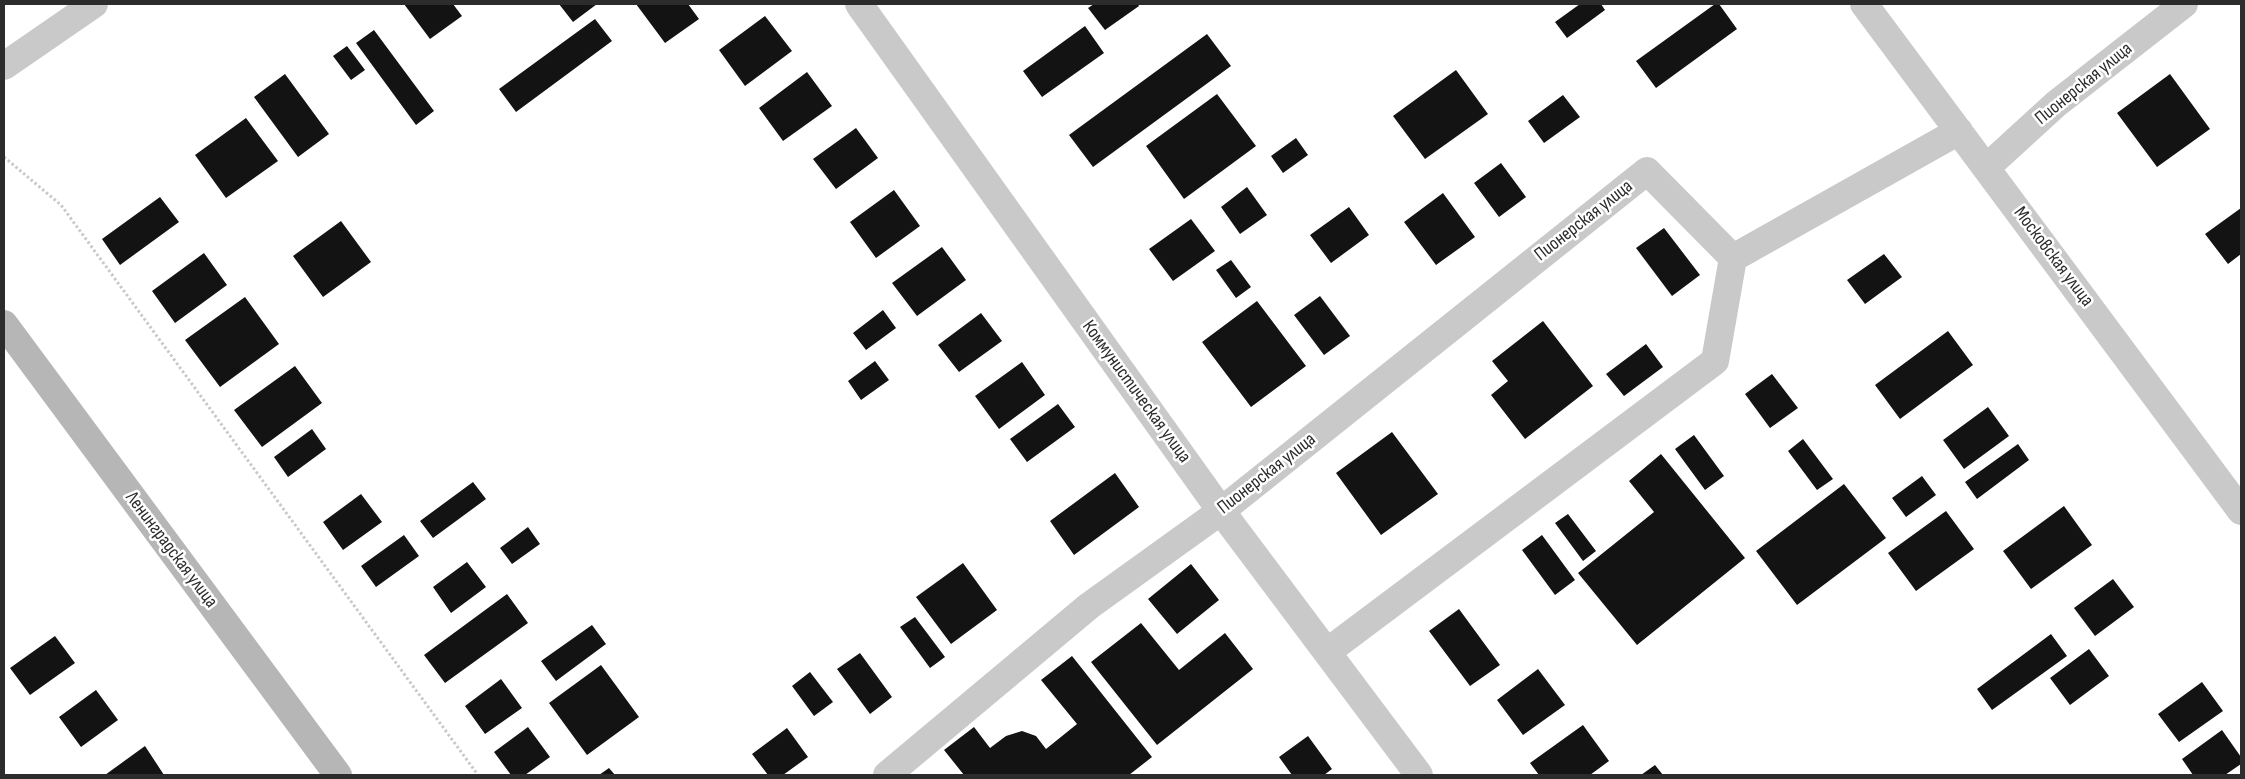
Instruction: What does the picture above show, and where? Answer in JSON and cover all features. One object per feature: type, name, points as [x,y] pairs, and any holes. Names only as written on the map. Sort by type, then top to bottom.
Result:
[{"type":"street","points":[[4,66],[94,4]]},
{"type":"street","name":"Коммунистическая улица","points":[[859,4],[1221,511],[1419,775]]},
{"type":"street","name":"Московская улица","points":[[1864,4],[2240,508]]},
{"type":"street","name":"Пионерская улица","points":[[1986,168],[2056,104],[2184,4]]},
{"type":"street","points":[[1327,652],[1716,362],[1733,258],[1959,131]]},
{"type":"street","name":"Пионерская улица","points":[[887,775],[1089,606],[1221,511],[1647,171],[1733,258]]},
{"type":"street","name":"Ленинградская улица","points":[[4,324],[338,775]]},
{"type":"path","points":[[4,157],[61,205],[478,775]]},
{"type":"building","points":[[404,4],[453,4],[462,16],[430,39]]},
{"type":"building","points":[[559,4],[597,4],[573,22]]},
{"type":"building","points":[[636,4],[688,4],[699,19],[665,43]]},
{"type":"building","points":[[1094,4],[1138,4],[1139,6],[1105,30],[1088,8]]},
{"type":"building","points":[[1580,4],[1601,4],[1605,10],[1567,38],[1555,22]]},
{"type":"building","points":[[1715,4],[1719,4],[1737,29],[1656,88],[1636,61]]},
{"type":"building","points":[[765,16],[792,51],[745,86],[719,50]]},
{"type":"building","points":[[595,19],[612,41],[516,112],[499,89]]},
{"type":"building","points":[[1085,26],[1104,53],[1042,97],[1023,71]]},
{"type":"building","points":[[374,30],[434,111],[416,125],[356,43]]},
{"type":"building","points":[[1207,34],[1231,66],[1093,167],[1069,135]]},
{"type":"building","points":[[347,46],[365,70],[351,80],[333,56]]},
{"type":"building","points":[[1456,70],[1488,114],[1425,159],[1393,116]]},
{"type":"building","points":[[807,72],[832,106],[783,141],[759,108]]},
{"type":"building","points":[[285,74],[329,134],[298,157],[254,97]]},
{"type":"building","points":[[2170,74],[2210,129],[2157,167],[2117,113]]},
{"type":"building","points":[[1217,94],[1256,146],[1184,199],[1146,146]]},
{"type":"building","points":[[1563,95],[1580,117],[1544,143],[1528,121]]},
{"type":"building","points":[[246,118],[278,161],[226,198],[195,155]]},
{"type":"building","points":[[856,128],[878,158],[836,189],[813,159]]},
{"type":"building","points":[[1296,138],[1308,155],[1283,173],[1271,156]]},
{"type":"building","points":[[1501,163],[1526,197],[1499,217],[1474,183]]},
{"type":"building","points":[[1247,187],[1267,215],[1240,234],[1221,207]]},
{"type":"building","points":[[894,190],[920,226],[876,258],[850,222]]},
{"type":"building","points":[[1443,193],[1475,237],[1436,265],[1404,222]]},
{"type":"building","points":[[160,197],[179,222],[120,265],[102,239]]},
{"type":"building","points":[[1349,207],[1369,235],[1331,263],[1310,235]]},
{"type":"building","points":[[2241,208],[2241,254],[2228,264],[2205,234]]},
{"type":"building","points":[[1191,219],[1215,251],[1173,281],[1149,249]]},
{"type":"building","points":[[341,221],[371,262],[323,297],[293,256]]},
{"type":"building","points":[[1664,228],[1700,275],[1672,296],[1636,248]]},
{"type":"building","points":[[942,247],[966,280],[917,316],[892,283]]},
{"type":"building","points":[[204,253],[227,285],[175,323],[152,291]]},
{"type":"building","points":[[1884,254],[1902,277],[1865,304],[1847,280]]},
{"type":"building","points":[[1231,260],[1251,287],[1236,298],[1216,270]]},
{"type":"building","points":[[1320,296],[1350,336],[1324,355],[1294,315]]},
{"type":"building","points":[[245,297],[279,344],[220,387],[185,340]]},
{"type":"building","points":[[1257,301],[1306,366],[1251,407],[1202,342]]},
{"type":"building","points":[[883,310],[896,328],[866,350],[853,333]]},
{"type":"building","points":[[981,313],[1002,341],[959,372],[938,345]]},
{"type":"building","points":[[1543,321],[1593,386],[1525,439],[1491,395],[1508,381],[1492,361]]},
{"type":"building","points":[[1948,331],[1973,365],[1900,419],[1875,385]]},
{"type":"building","points":[[1646,344],[1663,367],[1624,396],[1606,374]]},
{"type":"building","points":[[875,361],[889,380],[861,400],[848,381]]},
{"type":"building","points":[[1022,362],[1045,395],[999,429],[975,396]]},
{"type":"building","points":[[295,366],[322,403],[262,447],[234,410]]},
{"type":"building","points":[[1772,374],[1798,408],[1770,428],[1745,394]]},
{"type":"building","points":[[1058,404],[1075,427],[1027,462],[1010,439]]},
{"type":"building","points":[[1988,407],[2009,436],[1964,469],[1943,440]]},
{"type":"building","points":[[312,429],[326,449],[288,477],[274,457]]},
{"type":"building","points":[[1392,432],[1438,494],[1381,535],[1336,473]]},
{"type":"building","points":[[1694,435],[1724,476],[1705,490],[1675,449]]},
{"type":"building","points":[[1803,439],[1833,479],[1817,490],[1788,451]]},
{"type":"building","points":[[2018,444],[2029,460],[1977,499],[1965,482]]},
{"type":"building","points":[[1661,454],[1745,558],[1637,645],[1578,573],[1654,512],[1629,481]]},
{"type":"building","points":[[1115,473],[1139,507],[1074,555],[1050,521]]},
{"type":"building","points":[[1922,476],[1936,495],[1906,517],[1892,498]]},
{"type":"building","points":[[473,482],[486,499],[433,538],[420,521]]},
{"type":"building","points":[[1844,484],[1886,538],[1797,605],[1756,551]]},
{"type":"building","points":[[361,494],[382,522],[343,550],[323,522]]},
{"type":"building","points":[[2064,506],[2092,545],[2031,589],[2003,551]]},
{"type":"building","points":[[1946,511],[1974,549],[1916,591],[1888,553]]},
{"type":"building","points":[[1568,514],[1596,551],[1583,561],[1555,523]]},
{"type":"building","points":[[528,527],[540,544],[512,564],[500,548]]},
{"type":"building","points":[[404,535],[419,556],[376,587],[361,566]]},
{"type":"building","points":[[1542,535],[1575,580],[1555,595],[1522,550]]},
{"type":"building","points":[[467,562],[486,587],[451,613],[433,587]]},
{"type":"building","points":[[963,563],[997,610],[951,644],[916,597]]},
{"type":"building","points":[[1191,564],[1219,600],[1177,634],[1148,599]]},
{"type":"building","points":[[2113,579],[2134,607],[2095,636],[2074,608]]},
{"type":"building","points":[[507,594],[528,623],[445,683],[424,655]]},
{"type":"building","points":[[1459,609],[1500,665],[1470,686],[1429,631]]},
{"type":"building","points":[[915,617],[945,657],[930,668],[900,627]]},
{"type":"building","points":[[1141,623],[1179,670],[1225,633],[1253,669],[1157,745],[1091,662]]},
{"type":"building","points":[[592,625],[606,644],[556,681],[541,661]]},
{"type":"building","points":[[2051,634],[2067,656],[1992,710],[1977,689]]},
{"type":"building","points":[[55,636],[75,663],[30,695],[10,668]]},
{"type":"building","points":[[2089,649],[2109,676],[2070,705],[2050,678]]},
{"type":"building","points":[[860,653],[892,697],[870,714],[837,669]]},
{"type":"building","points":[[1072,656],[1152,757],[1129,775],[964,775],[944,750],[974,727],[990,748],[1006,736],[1022,731],[1036,736],[1046,749],[1077,724],[1041,680]]},
{"type":"building","points":[[601,665],[639,717],[587,755],[549,703]]},
{"type":"building","points":[[1538,669],[1565,705],[1523,735],[1497,700]]},
{"type":"building","points":[[810,672],[833,702],[814,716],[792,686]]},
{"type":"building","points":[[501,679],[522,708],[485,734],[465,706]]},
{"type":"building","points":[[2202,682],[2223,711],[2179,742],[2158,714]]},
{"type":"building","points":[[96,690],[118,720],[81,747],[59,717]]},
{"type":"building","points":[[1583,725],[1609,761],[1590,775],[1539,775],[1530,763]]},
{"type":"building","points":[[528,727],[550,757],[525,775],[511,775],[494,752]]},
{"type":"building","points":[[787,728],[808,757],[783,775],[768,775],[752,754]]},
{"type":"building","points":[[2222,730],[2241,757],[2241,764],[2225,775],[2193,775],[2182,759]]},
{"type":"building","points":[[1308,736],[1332,769],[1324,775],[1292,775],[1279,757]]},
{"type":"building","points":[[145,746],[164,775],[105,775]]},
{"type":"building","points":[[1655,765],[1663,775],[1641,775]]},
{"type":"building","points":[[609,768],[615,775],[599,775]]}]
